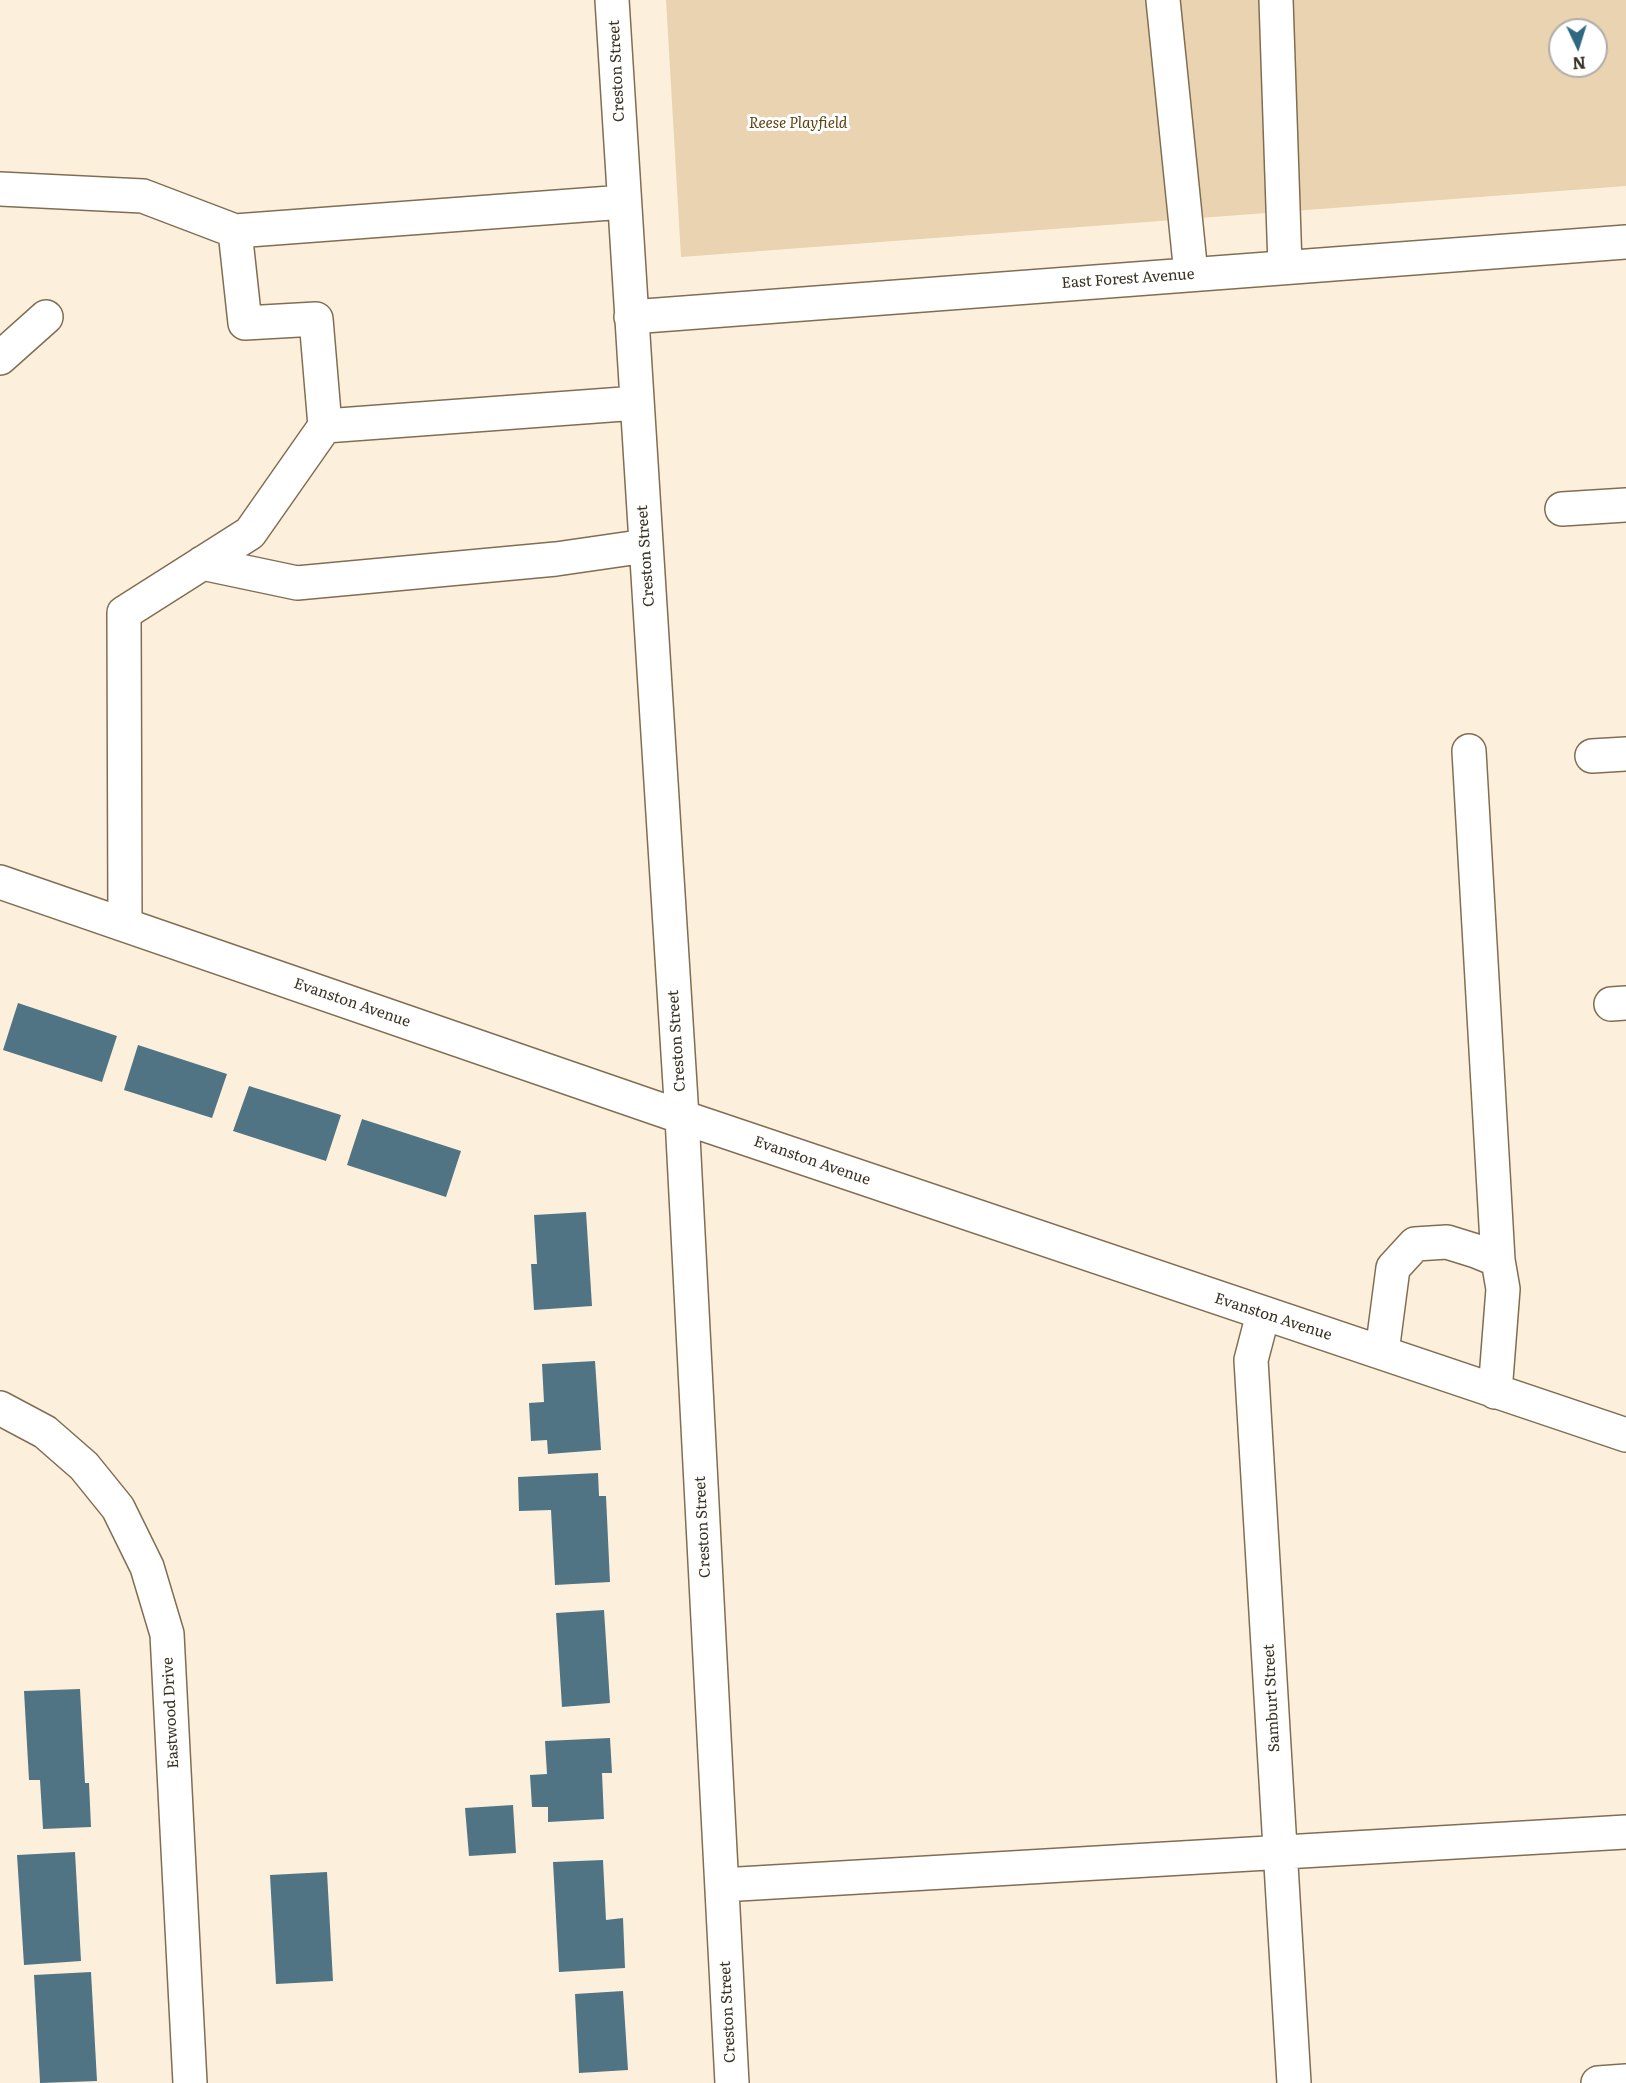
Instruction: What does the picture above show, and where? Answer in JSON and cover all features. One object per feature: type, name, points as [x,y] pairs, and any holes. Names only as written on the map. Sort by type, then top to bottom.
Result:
[{"type":"street","name":"Creston Street","points":[[612,0],[682,1117],[732,2083]]},
{"type":"street","points":[[1163,0],[1191,274]]},
{"type":"street","points":[[1276,0],[1285,266]]},
{"type":"street","points":[[0,189],[142,196],[235,231],[624,202]]},
{"type":"street","points":[[125,925],[124,613],[250,533],[325,426],[316,319],[245,323],[235,231]]},
{"type":"street","name":"East Forest Avenue","points":[[631,317],[1626,242]]},
{"type":"street","points":[[0,358],[46,317]]},
{"type":"street","points":[[325,426],[637,403]]},
{"type":"street","points":[[1562,509],[1626,505]]},
{"type":"street","points":[[202,563],[297,583],[556,559],[646,546]]},
{"type":"street","points":[[1469,751],[1498,1260],[1503,1289],[1496,1392]]},
{"type":"street","points":[[1592,756],[1626,754]]},
{"type":"street","name":"Evanston Avenue","points":[[0,882],[682,1117],[1626,1435]]},
{"type":"street","points":[[1382,1353],[1393,1268],[1415,1244],[1447,1242],[1498,1260]]},
{"type":"street","name":"Samburt Street","points":[[1263,1314],[1251,1360],[1294,2083]]},
{"type":"street","name":"Eastwood Drive","points":[[0,1408],[45,1432],[84,1466],[118,1508],[147,1567],[167,1634],[190,2083]]},
{"type":"street","points":[[722,1885],[1626,1832]]},
{"type":"street","points":[[1598,2083],[1626,2081]]},
{"type":"green space","name":"Reese Playfield","points":[[666,0],[1626,0],[1626,186],[681,257]]},
{"type":"building","points":[[18,1003],[117,1036],[102,1082],[3,1050]]},
{"type":"building","points":[[138,1045],[227,1074],[212,1118],[124,1090]]},
{"type":"building","points":[[249,1086],[341,1115],[326,1161],[233,1131]]},
{"type":"building","points":[[362,1119],[461,1151],[446,1197],[347,1165]]},
{"type":"building","points":[[586,1212],[592,1306],[534,1310],[531,1264],[537,1264],[534,1215]]},
{"type":"building","points":[[595,1361],[601,1450],[548,1454],[547,1440],[531,1441],[529,1403],[544,1402],[542,1364]]},
{"type":"building","points":[[598,1473],[599,1496],[606,1496],[610,1582],[555,1585],[551,1510],[519,1511],[518,1477]]},
{"type":"building","points":[[604,1610],[610,1703],[562,1707],[556,1613]]},
{"type":"building","points":[[80,1689],[85,1783],[89,1783],[91,1827],[43,1829],[40,1780],[29,1780],[24,1691]]},
{"type":"building","points":[[610,1738],[612,1773],[602,1773],[604,1819],[548,1822],[548,1807],[532,1807],[530,1775],[547,1774],[545,1741]]},
{"type":"building","points":[[513,1805],[516,1853],[469,1856],[465,1808]]},
{"type":"building","points":[[75,1852],[81,1961],[24,1965],[17,1855]]},
{"type":"building","points":[[603,1860],[606,1920],[623,1918],[625,1968],[559,1972],[553,1862]]},
{"type":"building","points":[[327,1872],[333,1981],[276,1984],[270,1875]]},
{"type":"building","points":[[91,1972],[97,2081],[40,2083],[34,1975]]},
{"type":"building","points":[[623,1991],[628,2070],[579,2073],[575,1994]]}]
